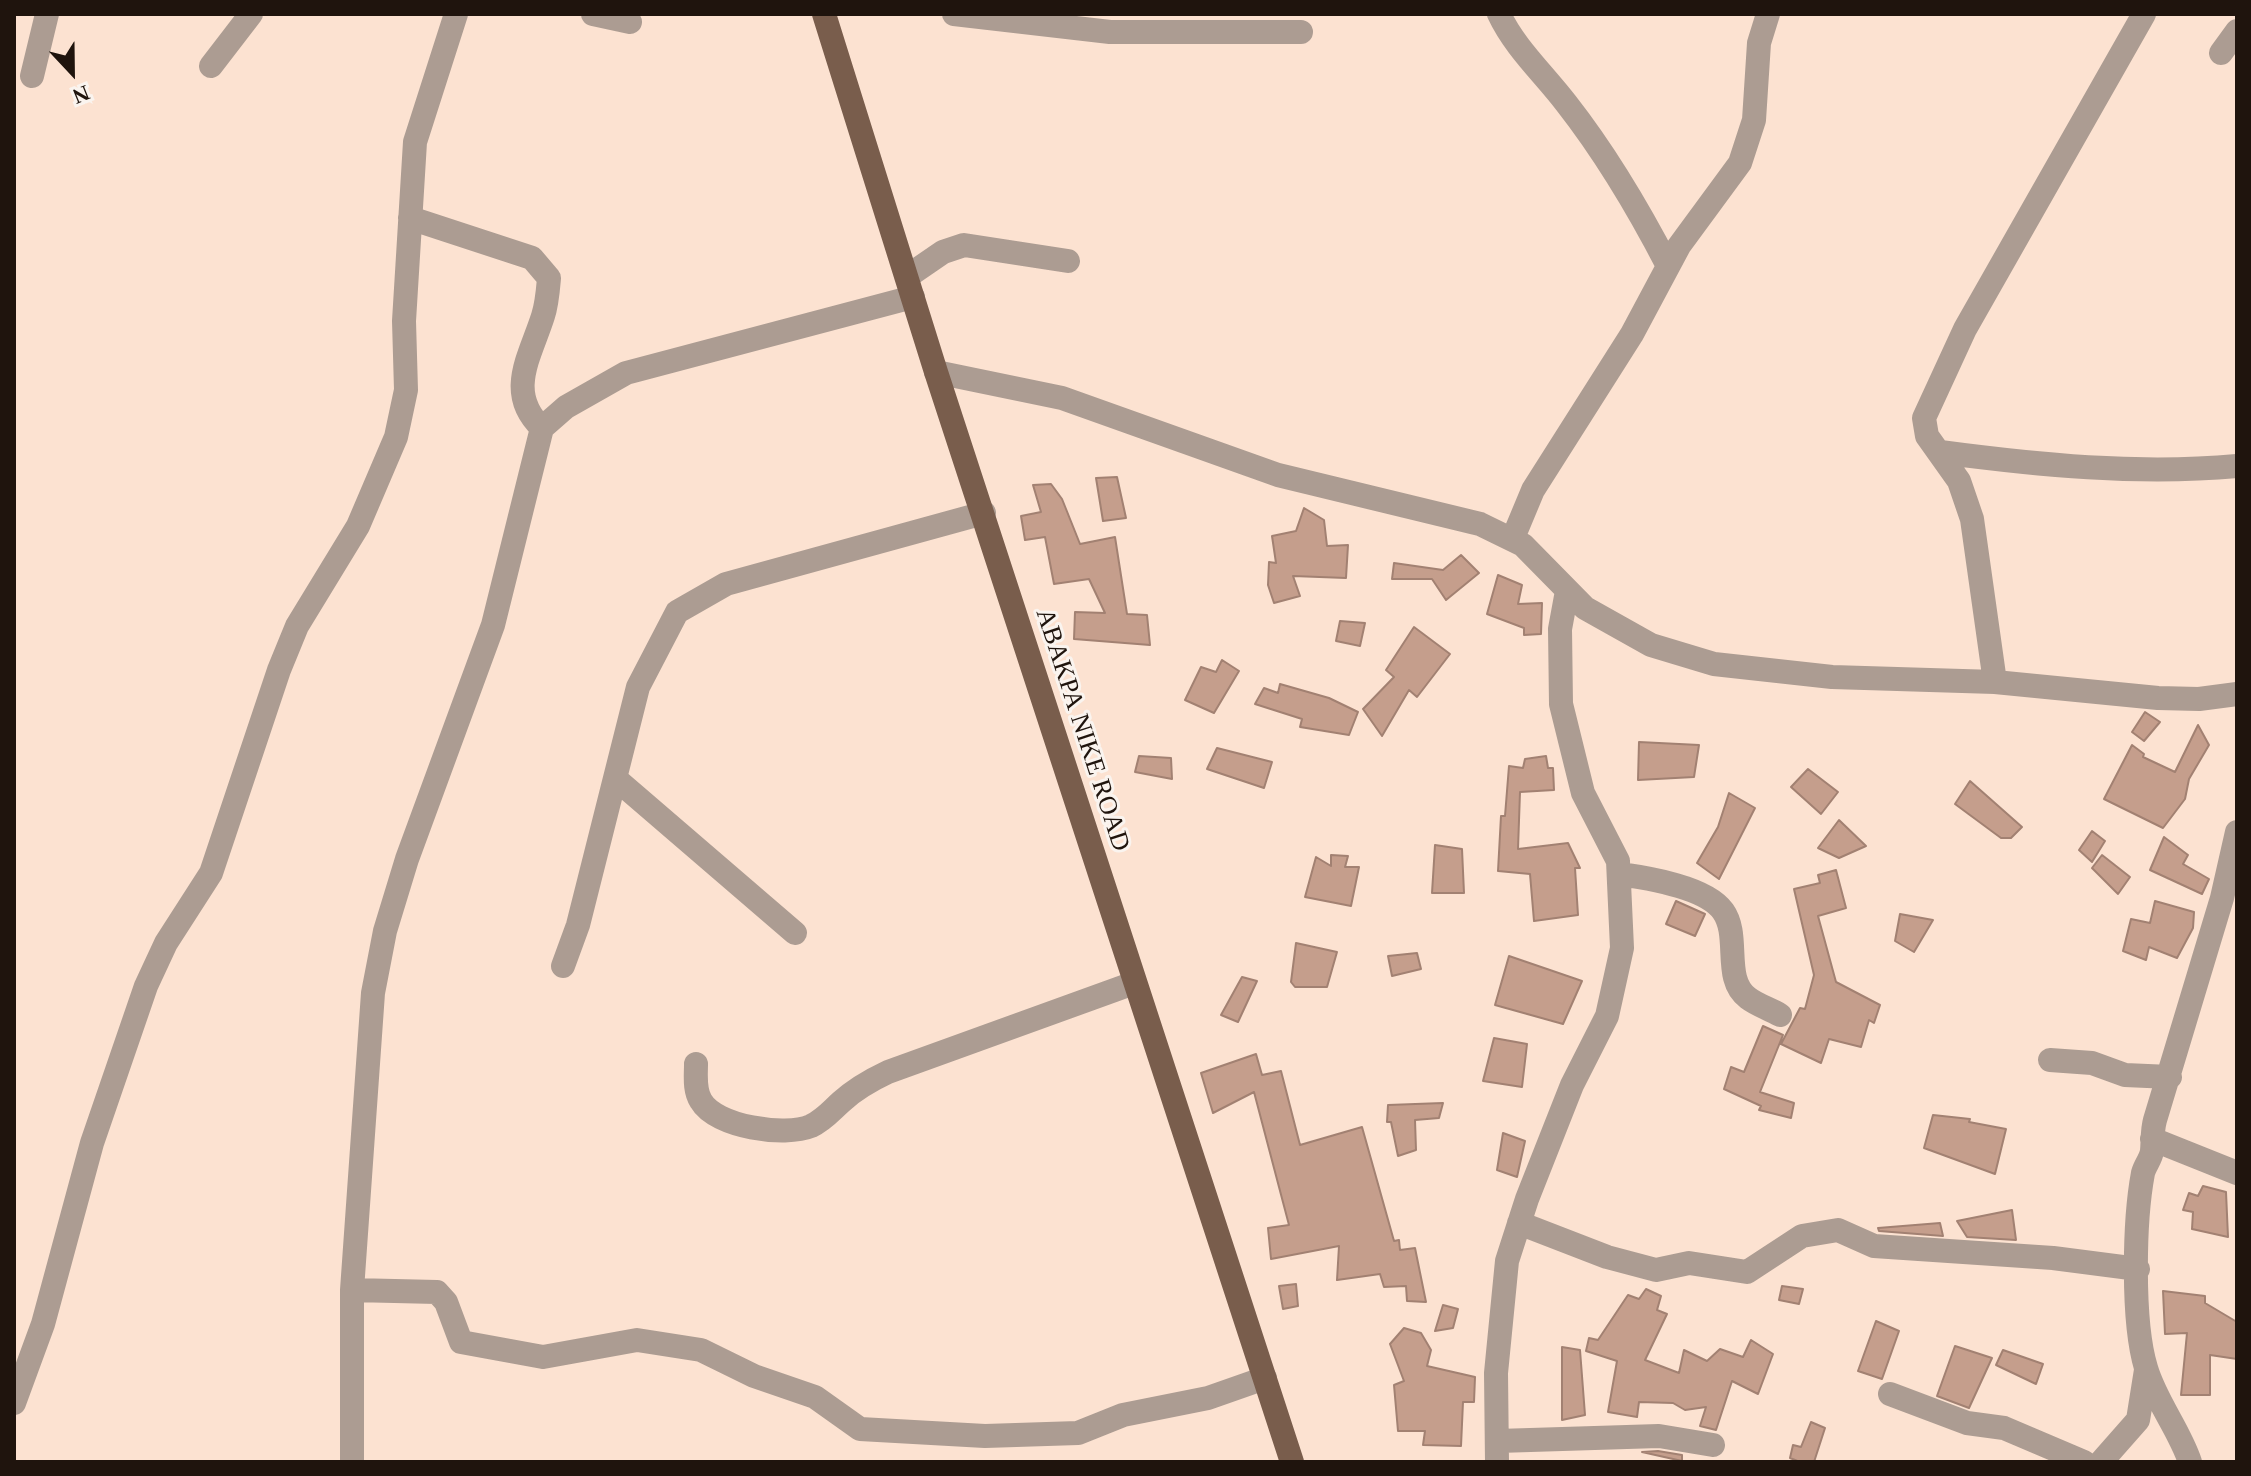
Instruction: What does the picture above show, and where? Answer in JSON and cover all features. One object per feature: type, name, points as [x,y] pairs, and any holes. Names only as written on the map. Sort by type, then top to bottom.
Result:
[{"type":"main road","name":"ABAKPA NIKE ROAD","points":[[824,14],[936,372],[1292,1462]]},
{"type":"street","points":[[32,76],[47,14]]},
{"type":"street","points":[[211,66],[251,14]]},
{"type":"street","points":[[14,1403],[43,1324],[92,1143],[146,986],[166,943],[211,873],[279,670],[297,626],[358,526],[396,437],[406,390],[404,321],[415,142],[456,14]]},
{"type":"street","points":[[593,14],[630,22]]},
{"type":"street","points":[[954,14],[1110,32],[1301,32]]},
{"type":"street","points":[[1499,14],[1521,50],[1565,102],[1626,188],[1668,266]]},
{"type":"street","points":[[1513,538],[1533,490],[1632,334],[1679,246],[1727,184],[1749,143],[1759,43],[1768,14]]},
{"type":"street","points":[[1995,682],[1972,519],[1959,481],[1927,436],[1924,418],[1965,329],[2144,14]]},
{"type":"street","points":[[2221,53],[2237,31]]},
{"type":"street","points":[[410,218],[532,258],[549,278],[544,313],[521,372],[527,414],[542,428]]},
{"type":"street","points":[[352,1462],[352,1290],[373,993],[385,931],[431,788],[493,625],[542,428],[566,407],[626,373],[910,286],[943,252],[964,245],[1068,261]]},
{"type":"street","points":[[936,372],[1062,398],[1278,475],[1462,519],[1513,538],[1585,608],[1665,651],[1714,664],[1832,677],[1995,682],[2158,698],[2199,699],[2237,694]]},
{"type":"street","points":[[1940,452],[2028,464],[2180,471],[2237,466]]},
{"type":"street","points":[[563,966],[578,925],[638,687],[677,612],[726,584],[984,513]]},
{"type":"street","points":[[1567,591],[1560,629],[1561,704],[1580,785],[1614,849],[1620,874],[1622,948],[1611,1002],[1572,1085],[1519,1223],[1503,1284],[1496,1373],[1498,1452],[1659,1436],[1713,1445]]},
{"type":"street","points":[[616,779],[795,933]]},
{"type":"street","points":[[2190,1462],[2146,1370],[2138,1321],[2143,1175],[2152,1153],[2152,1139],[2222,898],[2237,832]]},
{"type":"street","points":[[1620,874],[1659,880],[1713,902],[1729,923],[1737,984],[1746,997],[1780,1015]]},
{"type":"street","points":[[696,1064],[699,1099],[707,1110],[732,1122],[777,1131],[796,1131],[824,1119],[859,1089],[888,1072],[1134,983]]},
{"type":"street","points":[[2050,1060],[2092,1063],[2125,1075],[2170,1077]]},
{"type":"street","points":[[2152,1139],[2237,1173]]},
{"type":"street","points":[[1519,1223],[1607,1257],[1656,1270],[1689,1263],[1747,1272],[1802,1236],[1838,1230],[1874,1246],[2053,1258],[2138,1269]]},
{"type":"street","points":[[352,1290],[437,1292],[446,1302],[461,1342],[528,1357],[637,1340],[701,1350],[754,1376],[815,1397],[867,1431],[985,1436],[1078,1433],[1123,1415],[1208,1398],[1265,1378]]},
{"type":"street","points":[[2101,1462],[2138,1420],[2146,1370]]},
{"type":"street","points":[[1890,1394],[1967,1423],[2004,1428],[2084,1462]]},
{"type":"building","points":[[1117,477],[1126,518],[1103,521],[1096,478]]},
{"type":"building","points":[[1051,484],[1062,499],[1080,544],[1115,537],[1127,614],[1147,615],[1150,645],[1074,639],[1075,612],[1105,613],[1089,579],[1054,584],[1045,537],[1025,540],[1021,516],[1041,512],[1033,485]]},
{"type":"building","points":[[1304,508],[1324,520],[1327,546],[1348,545],[1346,578],[1293,576],[1300,596],[1274,603],[1268,585],[1269,562],[1276,563],[1272,536],[1296,531]]},
{"type":"building","points":[[1461,555],[1479,573],[1446,600],[1432,579],[1392,579],[1394,563],[1443,570]]},
{"type":"building","points":[[1498,575],[1522,585],[1518,604],[1542,603],[1541,634],[1524,635],[1524,628],[1487,614]]},
{"type":"building","points":[[1340,621],[1365,623],[1360,646],[1336,641]]},
{"type":"building","points":[[1414,627],[1450,654],[1417,697],[1409,690],[1382,736],[1363,709],[1394,677],[1386,670]]},
{"type":"building","points":[[1222,660],[1239,671],[1214,713],[1185,700],[1201,667],[1216,672]]},
{"type":"building","points":[[1280,684],[1329,698],[1358,712],[1349,735],[1300,727],[1302,719],[1255,704],[1264,688],[1278,693]]},
{"type":"building","points":[[2145,712],[2160,722],[2144,741],[2132,732]]},
{"type":"building","points":[[2198,725],[2209,745],[2189,779],[2185,799],[2163,828],[2104,799],[2132,745],[2144,754],[2143,757],[2175,772]]},
{"type":"building","points":[[1639,742],[1699,745],[1694,777],[1638,780]]},
{"type":"building","points":[[1217,748],[1272,762],[1264,788],[1207,769]]},
{"type":"building","points":[[1139,756],[1171,758],[1172,779],[1135,772]]},
{"type":"building","points":[[1546,756],[1548,768],[1553,768],[1554,790],[1520,792],[1518,849],[1568,843],[1580,868],[1575,868],[1578,915],[1534,921],[1530,874],[1498,871],[1501,816],[1505,816],[1509,766],[1523,768],[1525,759]]},
{"type":"building","points":[[1808,769],[1838,792],[1821,814],[1791,787]]},
{"type":"building","points":[[1970,781],[2022,827],[2011,838],[2001,838],[1955,804]]},
{"type":"building","points":[[1729,793],[1755,808],[1719,879],[1697,863],[1718,827]]},
{"type":"building","points":[[1839,820],[1866,846],[1839,858],[1818,848]]},
{"type":"building","points":[[2092,831],[2105,841],[2092,862],[2079,850]]},
{"type":"building","points":[[2164,837],[2188,855],[2183,864],[2209,879],[2202,894],[2150,870]]},
{"type":"building","points":[[1435,845],[1462,849],[1464,893],[1432,893]]},
{"type":"building","points":[[1331,855],[1348,856],[1345,867],[1359,867],[1351,906],[1305,897],[1316,857],[1331,866]]},
{"type":"building","points":[[2102,855],[2130,877],[2118,894],[2092,868]]},
{"type":"building","points":[[1836,870],[1846,908],[1818,916],[1836,982],[1880,1005],[1874,1023],[1869,1020],[1861,1047],[1829,1039],[1821,1063],[1781,1044],[1800,1008],[1805,1009],[1814,975],[1794,889],[1820,883],[1818,875]]},
{"type":"building","points":[[1676,901],[1705,914],[1695,936],[1666,924]]},
{"type":"building","points":[[2155,901],[2194,912],[2193,928],[2177,958],[2149,947],[2146,960],[2123,951],[2131,919],[2150,923]]},
{"type":"building","points":[[1900,914],[1933,920],[1914,952],[1895,941]]},
{"type":"building","points":[[1296,943],[1337,952],[1327,987],[1295,987],[1291,982]]},
{"type":"building","points":[[1417,953],[1421,969],[1392,976],[1388,956]]},
{"type":"building","points":[[1509,956],[1582,981],[1563,1024],[1495,1005]]},
{"type":"building","points":[[1242,977],[1257,981],[1238,1022],[1221,1015]]},
{"type":"building","points":[[1763,1026],[1783,1035],[1760,1092],[1794,1103],[1791,1118],[1759,1110],[1761,1106],[1724,1089],[1731,1067],[1744,1072]]},
{"type":"building","points":[[1494,1038],[1527,1044],[1522,1087],[1483,1081]]},
{"type":"building","points":[[1256,1054],[1262,1075],[1281,1071],[1300,1145],[1362,1127],[1394,1241],[1399,1240],[1400,1250],[1415,1248],[1426,1302],[1407,1301],[1406,1286],[1384,1287],[1380,1274],[1337,1280],[1339,1246],[1271,1259],[1268,1228],[1289,1225],[1254,1092],[1213,1113],[1201,1073]]},
{"type":"building","points":[[1443,1103],[1439,1118],[1415,1120],[1416,1150],[1398,1156],[1391,1122],[1387,1122],[1388,1105]]},
{"type":"building","points":[[1933,1115],[1970,1119],[1969,1122],[2006,1129],[1995,1174],[1924,1148]]},
{"type":"building","points":[[1503,1133],[1525,1141],[1517,1177],[1497,1170]]},
{"type":"building","points":[[2203,1186],[2226,1192],[2228,1237],[2192,1229],[2193,1212],[2183,1210],[2189,1193],[2198,1196]]},
{"type":"building","points":[[2012,1210],[2016,1240],[1967,1237],[1957,1221]]},
{"type":"building","points":[[1940,1223],[1943,1236],[1879,1231],[1878,1228]]},
{"type":"building","points":[[1296,1284],[1298,1306],[1283,1309],[1279,1286]]},
{"type":"building","points":[[1782,1286],[1803,1289],[1799,1304],[1779,1300]]},
{"type":"building","points":[[1646,1289],[1661,1296],[1657,1310],[1667,1314],[1645,1360],[1679,1373],[1684,1350],[1707,1361],[1720,1349],[1743,1357],[1751,1340],[1773,1354],[1758,1394],[1732,1381],[1716,1430],[1700,1426],[1706,1407],[1685,1410],[1673,1403],[1639,1402],[1637,1417],[1608,1412],[1617,1361],[1586,1351],[1589,1338],[1598,1340],[1628,1295],[1639,1299]]},
{"type":"building","points":[[2163,1291],[2205,1296],[2205,1303],[2237,1322],[2237,1359],[2210,1355],[2210,1395],[2181,1395],[2187,1333],[2165,1334]]},
{"type":"building","points":[[1443,1305],[1458,1309],[1453,1328],[1435,1331]]},
{"type":"building","points":[[1876,1321],[1899,1331],[1882,1379],[1858,1371]]},
{"type":"building","points":[[1404,1328],[1421,1333],[1431,1350],[1427,1366],[1475,1377],[1474,1402],[1463,1402],[1461,1446],[1423,1445],[1425,1431],[1398,1431],[1394,1385],[1404,1381],[1390,1344]]},
{"type":"building","points":[[1955,1346],[1992,1358],[1969,1408],[1937,1396]]},
{"type":"building","points":[[1562,1347],[1580,1350],[1585,1415],[1562,1420]]},
{"type":"building","points":[[2003,1350],[2043,1364],[2036,1384],[1996,1365]]},
{"type":"building","points":[[1811,1422],[1825,1428],[1814,1462],[1790,1458],[1793,1445],[1801,1447]]},
{"type":"building","points":[[1642,1452],[1682,1455],[1682,1461]]}]
